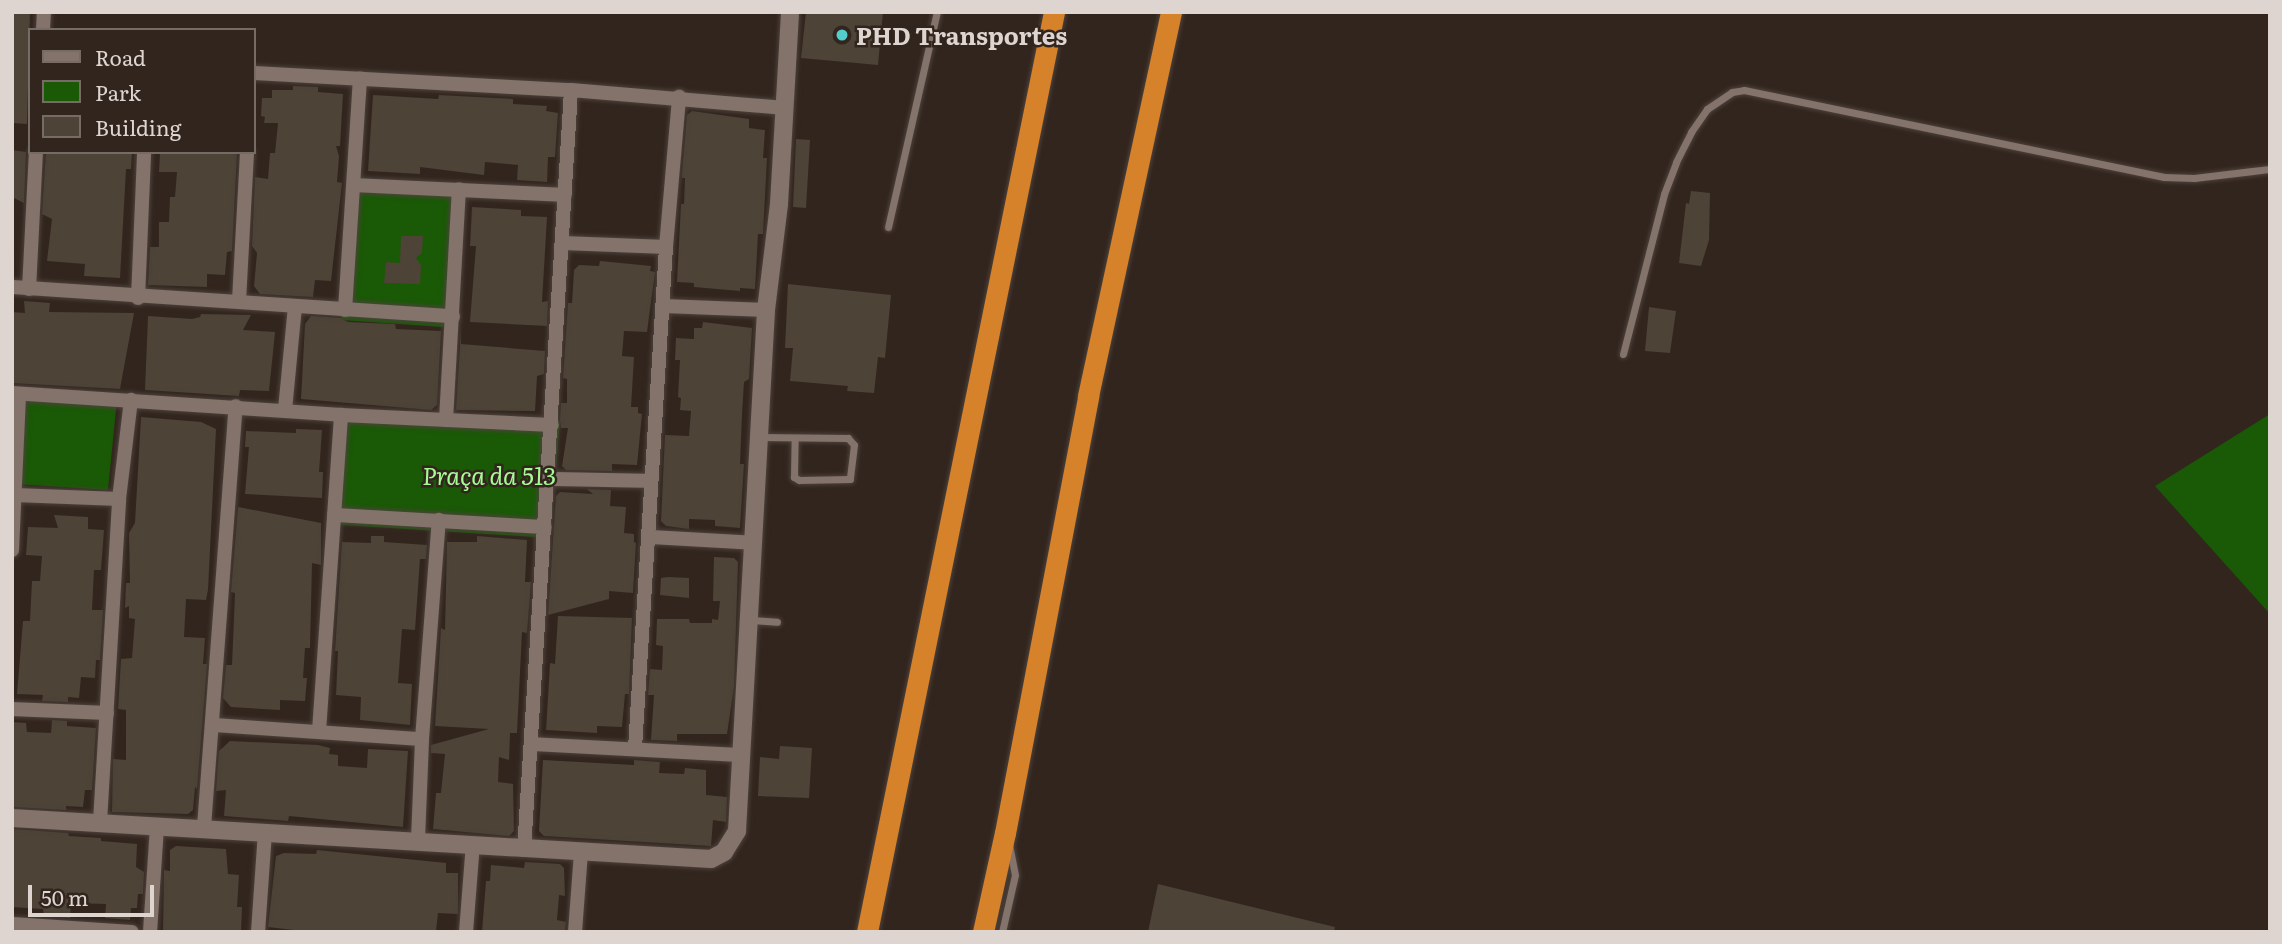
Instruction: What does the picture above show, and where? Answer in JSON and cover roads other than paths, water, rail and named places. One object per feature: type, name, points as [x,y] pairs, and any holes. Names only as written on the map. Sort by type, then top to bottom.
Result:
[{"type":"highway","points":[[867,932],[1054,12]]},
{"type":"highway","points":[[983,932],[1005,833],[1088,396],[1171,12]]},
{"type":"street","points":[[12,818],[418,840],[581,853],[711,859],[724,852],[737,831],[766,310],[779,204],[790,12]]},
{"type":"street","points":[[256,73],[571,90],[785,107]]},
{"type":"street","points":[[345,310],[359,78]]},
{"type":"street","points":[[524,850],[571,90]]},
{"type":"street","points":[[635,748],[666,247],[679,97]]},
{"type":"street","points":[[29,289],[36,154]]},
{"type":"street","points":[[138,298],[144,154]]},
{"type":"street","points":[[239,301],[247,154]]},
{"type":"street","points":[[354,185],[565,195]]},
{"type":"street","points":[[446,420],[459,189]]},
{"type":"street","points":[[563,243],[666,247]]},
{"type":"street","points":[[12,287],[138,298],[239,301],[453,316]]},
{"type":"street","points":[[285,410],[295,306]]},
{"type":"street","points":[[664,306],[766,310]]},
{"type":"street","points":[[12,550],[16,393],[341,415],[552,425]]},
{"type":"street","points":[[100,822],[119,499],[131,400]]},
{"type":"street","points":[[204,827],[214,725],[236,406]]},
{"type":"street","points":[[319,732],[341,415]]},
{"type":"street","points":[[548,479],[651,481]]},
{"type":"street","points":[[15,495],[119,499]]},
{"type":"street","points":[[334,515],[545,527]]},
{"type":"street","points":[[418,840],[422,739],[439,520]]},
{"type":"street","points":[[649,537],[755,543]]},
{"type":"street","points":[[12,709],[107,713]]},
{"type":"street","points":[[214,725],[422,739]]},
{"type":"street","points":[[531,744],[742,755]]},
{"type":"street","points":[[150,932],[157,825]]},
{"type":"street","points":[[258,932],[265,833]]},
{"type":"street","points":[[466,932],[473,844]]},
{"type":"street","points":[[575,932],[581,853]]},
{"type":"street","points":[[12,924],[47,929],[132,932]]},
{"type":"lane","points":[[888,228],[937,12]]},
{"type":"lane","points":[[1623,354],[1664,194],[1676,162],[1707,108],[1732,92],[1745,90],[2164,177],[2194,178],[2270,169]]},
{"type":"lane","points":[[760,437],[848,438],[852,441],[850,479],[811,480],[794,477],[795,438]]},
{"type":"lane","points":[[750,620],[777,622]]},
{"type":"lane","points":[[1002,932],[1014,876],[1013,853],[1005,833]]},
{"type":"place","name":"PHD Transportes","points":[[842,35]]},
{"type":"park label","name":"Praça da 513","points":[[489,475]]}]
